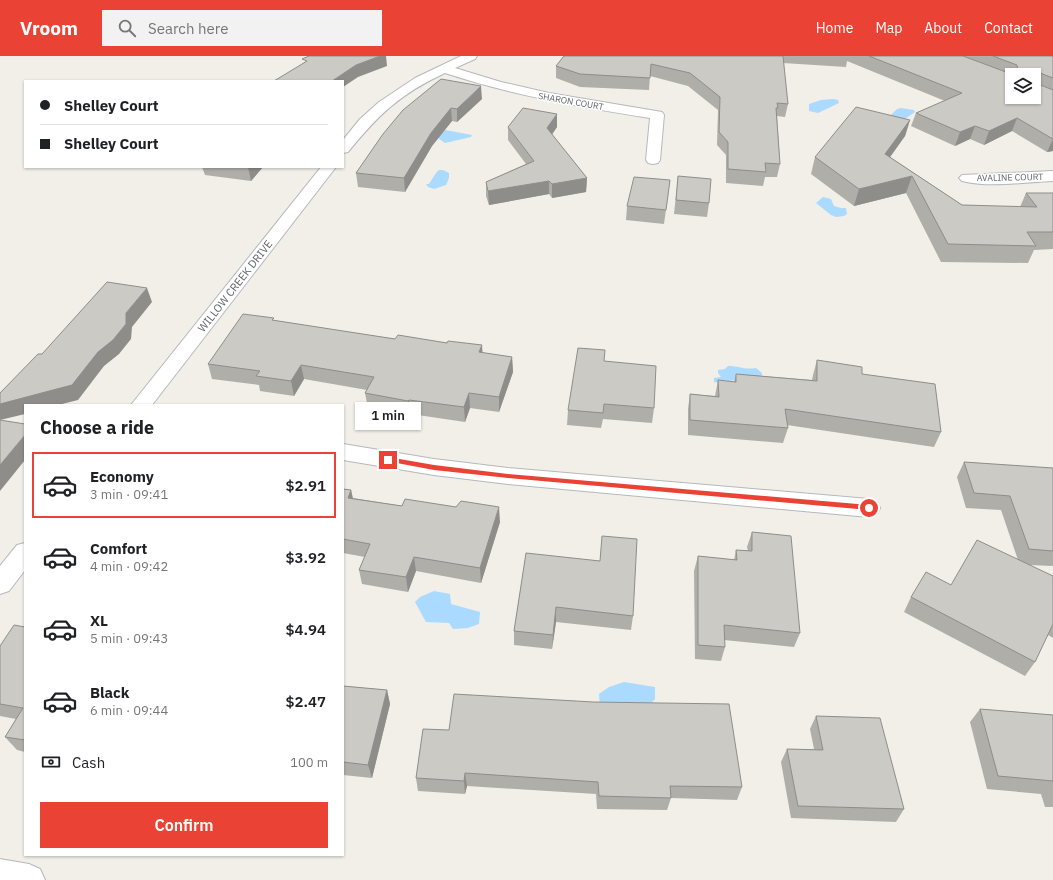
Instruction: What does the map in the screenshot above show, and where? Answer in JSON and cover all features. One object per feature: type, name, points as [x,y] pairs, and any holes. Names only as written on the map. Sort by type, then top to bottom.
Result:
[{"type":"street","points":[[344,148],[373,113],[390,99],[443,68],[471,56]]},
{"type":"street","name":"SHARON COURT","points":[[443,68],[481,81],[539,96],[587,105],[657,115],[653,160]]},
{"type":"street","name":"WILLOW CREEK DRIVE","points":[[142,404],[328,168]]},
{"type":"street","name":"AVALINE COURT","points":[[967,178],[1053,176]]},
{"type":"street","points":[[344,452],[434,467],[508,476],[869,508]]},
{"type":"street","points":[[0,584],[24,553]]},
{"type":"street","points":[[0,875],[29,880]]},
{"type":"water","points":[[821,100],[838,100],[839,103],[818,113],[809,111],[809,104]]},
{"type":"water","points":[[901,108],[914,110],[915,112],[902,121],[890,116],[897,109]]},
{"type":"water","points":[[445,130],[472,135],[471,137],[445,143],[435,136]]},
{"type":"water","points":[[439,170],[449,173],[449,178],[446,185],[434,189],[428,187],[426,184],[429,184]]},
{"type":"water","points":[[823,197],[831,199],[834,206],[846,208],[847,214],[836,217],[831,215],[816,203]]},
{"type":"water","points":[[728,366],[748,369],[756,368],[762,373],[762,382],[740,379],[729,381],[723,380],[719,383],[714,382],[714,378],[721,377],[718,370],[725,369]]},
{"type":"water","points":[[434,591],[450,594],[451,604],[480,612],[479,624],[468,628],[453,629],[449,623],[426,622],[415,602],[420,597]]},
{"type":"water","points":[[624,682],[655,687],[655,699],[646,708],[600,708],[599,694],[609,687]]},
{"type":"building","points":[[309,56],[380,56],[356,65],[334,80],[276,80],[307,61],[302,59]]},
{"type":"building","points":[[564,56],[783,56],[788,104],[777,103],[778,108],[776,108],[780,164],[765,163],[766,172],[728,169],[728,142],[719,132],[720,97],[690,73],[651,64],[650,78],[580,74],[556,66]]},
{"type":"building","points":[[869,56],[963,56],[1005,72],[1005,104],[1041,104],[1041,85],[1053,90],[1053,139],[1017,118],[989,131],[975,126],[960,132],[916,113],[962,93]]},
{"type":"building","points":[[993,56],[1053,56],[1053,78],[1041,73],[1041,68],[1017,68],[1017,65]]},
{"type":"building","points":[[441,79],[481,86],[457,109],[451,108],[431,133],[404,178],[356,173],[383,134],[403,110]]},
{"type":"building","points":[[856,107],[910,120],[885,154],[962,205],[1037,207],[1026,193],[1053,193],[1053,232],[1027,232],[1036,246],[948,244],[912,176],[859,189],[815,157]]},
{"type":"building","points":[[523,108],[557,114],[547,128],[587,178],[552,184],[549,181],[488,191],[486,182],[534,161],[508,127]]},
{"type":"building","points":[[678,176],[711,179],[709,203],[676,200]]},
{"type":"building","points":[[634,177],[670,180],[666,210],[627,206]]},
{"type":"building","points":[[107,282],[147,288],[126,313],[126,324],[113,340],[98,352],[72,385],[0,404],[0,393],[38,354],[42,354]]},
{"type":"building","points":[[243,314],[274,318],[272,320],[395,339],[398,335],[447,343],[448,341],[482,345],[479,352],[512,357],[499,397],[469,393],[464,407],[408,401],[365,393],[374,377],[301,365],[291,381],[256,376],[260,371],[208,364]]},
{"type":"building","points":[[578,348],[605,350],[604,361],[656,366],[654,408],[604,404],[603,413],[568,410]]},
{"type":"building","points":[[817,360],[862,367],[862,374],[935,384],[941,432],[785,409],[788,428],[690,420],[690,394],[719,397],[718,380],[736,382],[736,374],[817,381]]},
{"type":"building","points":[[0,420],[24,424],[24,436],[0,465]]},
{"type":"building","points":[[964,462],[1053,468],[1053,551],[1029,549],[1010,496],[974,493]]},
{"type":"building","points":[[344,489],[351,490],[348,498],[402,506],[405,499],[456,507],[461,501],[499,507],[480,568],[414,557],[406,577],[359,570],[370,544],[344,539]]},
{"type":"building","points":[[752,532],[791,536],[800,633],[724,625],[725,647],[698,645],[698,556],[737,560],[736,550],[752,551]]},
{"type":"building","points":[[602,536],[637,539],[633,616],[556,607],[553,635],[514,631],[526,553],[600,561]]},
{"type":"building","points":[[977,540],[1053,576],[1053,624],[1035,662],[911,597],[926,572],[951,585]]},
{"type":"building","points":[[14,625],[24,627],[24,740],[5,737],[23,708],[0,704],[0,646]]},
{"type":"building","points":[[344,686],[387,690],[368,765],[344,762]]},
{"type":"building","points":[[454,694],[593,702],[729,704],[742,787],[670,786],[671,798],[599,796],[598,782],[465,773],[464,781],[416,778],[423,729],[449,730]]},
{"type":"building","points":[[980,709],[1053,715],[1053,781],[998,776]]},
{"type":"building","points":[[816,716],[880,718],[904,809],[798,806],[787,749],[823,750]]},
{"type":"route","points":[[388,460],[508,476],[869,508]]}]
